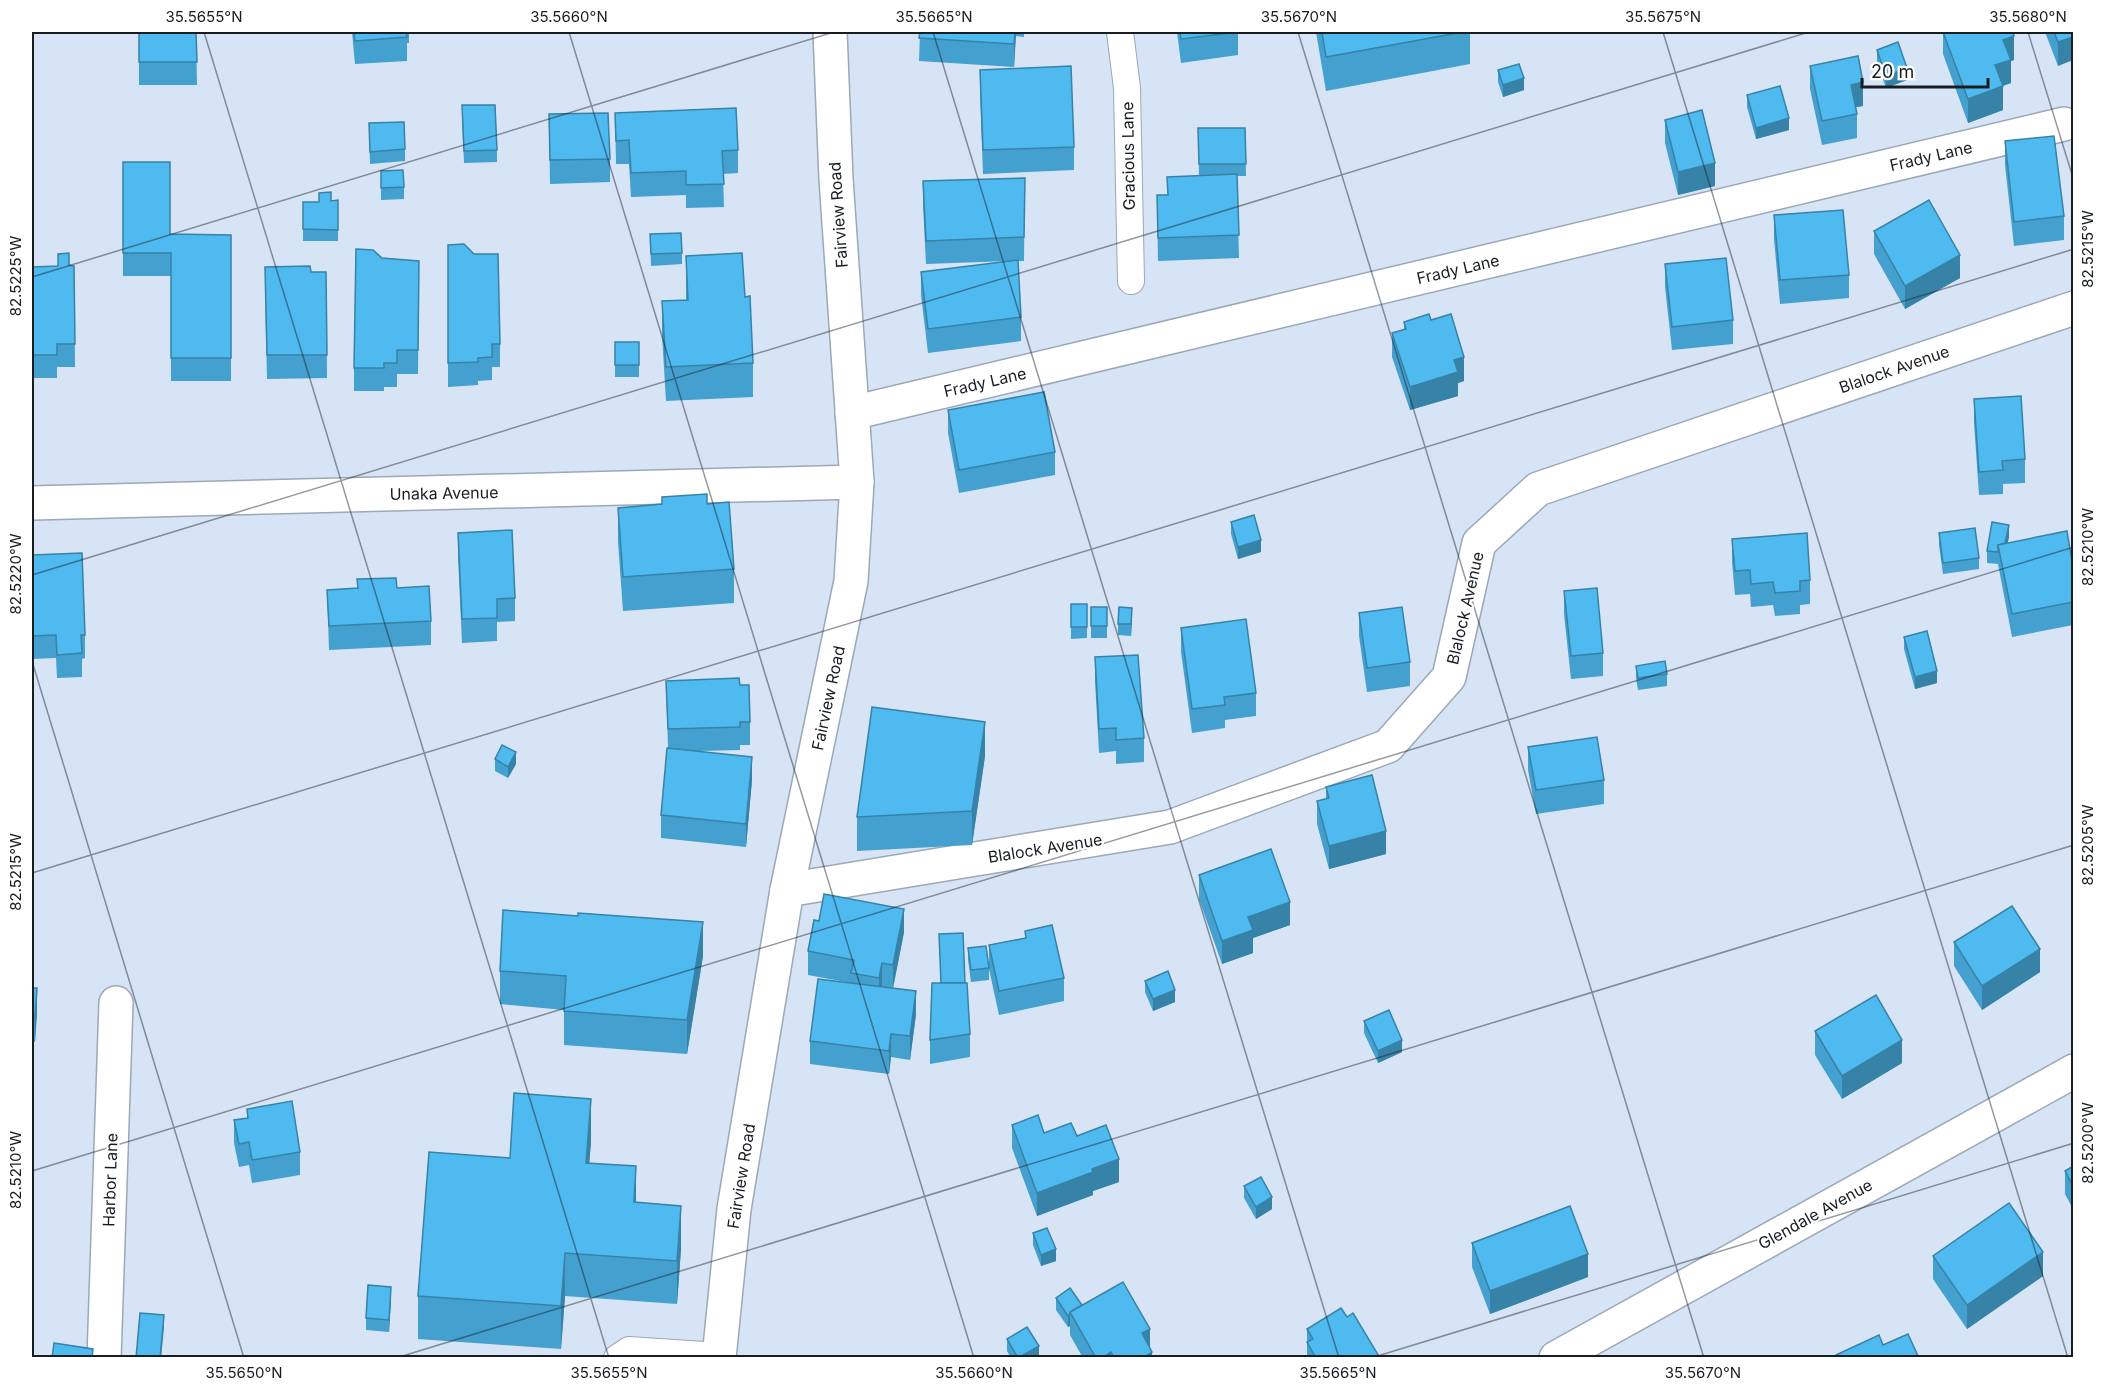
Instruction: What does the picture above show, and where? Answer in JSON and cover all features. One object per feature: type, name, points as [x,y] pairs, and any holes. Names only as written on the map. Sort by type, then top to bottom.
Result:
[{"type":"street","name":"Fairview Road","points":[[719,1357],[734,1209],[787,890],[833,680],[851,581],[857,482],[836,179],[830,32]]},
{"type":"street","name":"Frady Lane","points":[[852,413],[2064,124]]},
{"type":"street","name":"Blalock Avenue","points":[[787,890],[1170,827],[1388,746],[1449,677],[1479,543],[1538,489],[2073,308]]},
{"type":"street","name":"Unaka Avenue","points":[[32,503],[857,482]]},
{"type":"street","name":"Harbor Lane","points":[[104,1358],[116,1003]]},
{"type":"street","name":"Glendale Avenue","points":[[1556,1358],[2073,1071]]},
{"type":"lane","name":"Gracious Lane","points":[[1119,32],[1127,88],[1131,281]]},
{"type":"lane","points":[[617,1358],[629,1350],[719,1357]]},
{"type":"building","points":[[139,32],[196,32],[197,62],[139,62]]},
{"type":"building","points":[[354,32],[406,32],[407,37],[355,41]]},
{"type":"building","points":[[920,32],[1015,32],[1014,44],[919,38]]},
{"type":"building","points":[[1180,32],[1238,32],[1181,39]]},
{"type":"building","points":[[1322,32],[1463,32],[1326,57]]},
{"type":"building","points":[[1943,32],[2013,32],[2014,36],[2003,40],[2011,60],[1995,65],[2003,86],[1968,99]]},
{"type":"building","points":[[2054,32],[2073,32],[2073,37],[2058,42]]},
{"type":"building","points":[[1898,42],[1907,68],[1886,76],[1877,50]]},
{"type":"building","points":[[1858,56],[1863,82],[1851,85],[1857,114],[1822,121],[1810,66]]},
{"type":"building","points":[[1519,64],[1524,78],[1503,85],[1498,70]]},
{"type":"building","points":[[1071,66],[1074,147],[983,150],[980,70]]},
{"type":"building","points":[[1780,86],[1789,118],[1756,128],[1747,95]]},
{"type":"building","points":[[462,105],[495,105],[497,150],[464,151]]},
{"type":"building","points":[[736,108],[738,150],[722,151],[724,184],[686,185],[686,171],[631,173],[629,140],[616,141],[615,113]]},
{"type":"building","points":[[1702,110],[1715,163],[1678,172],[1665,120]]},
{"type":"building","points":[[608,113],[610,159],[550,160],[549,114]]},
{"type":"building","points":[[404,122],[405,149],[370,152],[369,123]]},
{"type":"building","points":[[1198,128],[1245,128],[1246,164],[1199,164]]},
{"type":"building","points":[[2054,136],[2064,216],[2014,222],[2005,141]]},
{"type":"building","points":[[123,162],[170,162],[170,234],[231,235],[231,358],[171,358],[171,253],[123,253]]},
{"type":"building","points":[[403,170],[404,187],[381,188],[381,171]]},
{"type":"building","points":[[1237,174],[1239,235],[1158,238],[1157,195],[1168,195],[1167,177]]},
{"type":"building","points":[[1025,178],[1024,237],[926,241],[923,181]]},
{"type":"building","points":[[331,192],[331,201],[338,200],[338,230],[303,229],[303,202],[319,202],[319,193]]},
{"type":"building","points":[[1929,200],[1960,255],[1905,286],[1874,231]]},
{"type":"building","points":[[1843,210],[1849,275],[1780,280],[1774,215]]},
{"type":"building","points":[[681,233],[682,253],[651,254],[650,234]]},
{"type":"building","points":[[464,244],[474,254],[498,254],[500,344],[492,344],[492,357],[478,358],[478,362],[448,363],[448,245]]},
{"type":"building","points":[[356,249],[373,250],[382,258],[419,261],[418,350],[397,350],[397,363],[384,363],[384,368],[354,368]]},
{"type":"building","points":[[69,253],[69,265],[74,266],[75,344],[57,344],[57,355],[32,355],[32,267],[58,266],[58,254]]},
{"type":"building","points":[[742,253],[745,297],[750,296],[753,363],[666,367],[662,301],[688,300],[686,256]]},
{"type":"building","points":[[1726,258],[1733,320],[1672,327],[1665,264]]},
{"type":"building","points":[[1018,260],[1021,317],[928,329],[921,272]]},
{"type":"building","points":[[310,266],[311,272],[326,272],[327,355],[267,355],[265,267]]},
{"type":"building","points":[[1429,314],[1431,320],[1451,314],[1464,357],[1454,360],[1458,372],[1410,387],[1392,333],[1406,329],[1404,322]]},
{"type":"building","points":[[615,342],[639,342],[639,365],[615,365]]},
{"type":"building","points":[[1044,392],[1055,452],[959,470],[948,410]]},
{"type":"building","points":[[2021,396],[2025,459],[2002,461],[2003,470],[1979,472],[1974,399]]},
{"type":"building","points":[[707,494],[707,504],[729,502],[734,569],[623,577],[618,508],[662,504],[662,497]]},
{"type":"building","points":[[1254,515],[1261,540],[1238,547],[1231,522]]},
{"type":"building","points":[[1992,522],[2009,525],[2005,543],[1998,545],[1998,552],[1987,551]]},
{"type":"building","points":[[1975,528],[1979,558],[1943,563],[1939,533]]},
{"type":"building","points":[[512,530],[515,598],[497,599],[497,618],[462,619],[458,533]]},
{"type":"building","points":[[2067,531],[2073,568],[2073,602],[2012,614],[1998,545]]},
{"type":"building","points":[[1807,533],[1810,580],[1800,581],[1800,591],[1775,593],[1773,582],[1751,584],[1750,570],[1735,571],[1732,539]]},
{"type":"building","points":[[82,553],[85,635],[81,635],[82,653],[57,655],[56,635],[32,636],[32,555]]},
{"type":"building","points":[[396,578],[397,588],[429,586],[431,621],[329,626],[327,590],[358,588],[357,579]]},
{"type":"building","points":[[1597,588],[1603,653],[1571,656],[1564,591]]},
{"type":"building","points":[[1071,604],[1087,604],[1087,627],[1071,627]]},
{"type":"building","points":[[1091,607],[1107,607],[1107,626],[1091,626]]},
{"type":"building","points":[[1119,607],[1132,608],[1131,624],[1118,624]]},
{"type":"building","points":[[1402,607],[1410,662],[1367,668],[1359,613]]},
{"type":"building","points":[[1246,619],[1256,693],[1224,697],[1225,705],[1192,709],[1181,628]]},
{"type":"building","points":[[1927,631],[1937,671],[1915,677],[1904,637]]},
{"type":"building","points":[[1138,655],[1144,738],[1116,740],[1116,728],[1099,729],[1095,657]]},
{"type":"building","points":[[1665,661],[1667,674],[1638,678],[1636,666]]},
{"type":"building","points":[[739,678],[740,685],[749,685],[750,722],[740,722],[740,727],[668,729],[666,681]]},
{"type":"building","points":[[872,707],[985,722],[972,811],[857,817]]},
{"type":"building","points":[[1597,737],[1604,780],[1536,790],[1528,747]]},
{"type":"building","points":[[502,745],[516,752],[508,767],[495,759]]},
{"type":"building","points":[[667,748],[752,757],[746,824],[661,815]]},
{"type":"building","points":[[1372,775],[1386,831],[1329,846],[1317,801],[1329,798],[1326,787]]},
{"type":"building","points":[[1271,849],[1290,902],[1248,917],[1253,930],[1222,941],[1199,875]]},
{"type":"building","points":[[824,894],[904,909],[893,965],[882,963],[879,978],[851,973],[854,960],[808,951],[814,920],[819,921]]},
{"type":"building","points":[[2012,906],[2040,949],[1982,986],[1954,942]]},
{"type":"building","points":[[503,910],[703,922],[687,1020],[564,1011],[566,976],[500,971]]},
{"type":"building","points":[[1052,925],[1064,978],[999,991],[989,945],[1026,938],[1025,931]]},
{"type":"building","points":[[963,933],[965,983],[941,983],[939,934]]},
{"type":"building","points":[[986,946],[989,968],[971,970],[968,948]]},
{"type":"building","points":[[1168,971],[1175,990],[1153,999],[1145,981]]},
{"type":"building","points":[[818,979],[916,991],[910,1036],[891,1034],[889,1051],[810,1041]]},
{"type":"building","points":[[932,983],[967,983],[970,1034],[930,1040]]},
{"type":"building","points":[[32,988],[37,988],[35,1018],[32,1018]]},
{"type":"building","points":[[1876,995],[1902,1040],[1842,1076],[1815,1031]]},
{"type":"building","points":[[1389,1010],[1402,1040],[1378,1051],[1364,1021]]},
{"type":"building","points":[[514,1093],[591,1099],[586,1163],[636,1166],[634,1202],[681,1206],[677,1261],[565,1253],[561,1306],[418,1296],[429,1152],[510,1158]]},
{"type":"building","points":[[292,1101],[300,1152],[252,1160],[249,1142],[239,1144],[234,1120],[248,1118],[247,1109]]},
{"type":"building","points":[[1038,1115],[1044,1133],[1071,1123],[1077,1136],[1106,1125],[1119,1159],[1092,1169],[1093,1172],[1037,1193],[1012,1125]]},
{"type":"building","points":[[2073,1166],[2073,1186],[2065,1171]]},
{"type":"building","points":[[1261,1177],[1272,1197],[1256,1207],[1244,1186]]},
{"type":"building","points":[[2009,1203],[2043,1252],[1967,1305],[1933,1256]]},
{"type":"building","points":[[1570,1206],[1588,1254],[1490,1291],[1472,1243]]},
{"type":"building","points":[[1047,1228],[1056,1249],[1041,1255],[1033,1233]]},
{"type":"building","points":[[1123,1282],[1150,1329],[1142,1333],[1152,1352],[1143,1358],[1114,1358],[1111,1352],[1102,1358],[1096,1358],[1070,1312]]},
{"type":"building","points":[[368,1285],[391,1287],[389,1320],[366,1318]]},
{"type":"building","points":[[1070,1288],[1082,1305],[1070,1312],[1068,1316],[1056,1298]]},
{"type":"building","points":[[1341,1308],[1347,1317],[1353,1313],[1380,1358],[1316,1358],[1307,1342],[1313,1339],[1307,1329]]},
{"type":"building","points":[[140,1313],[164,1315],[160,1358],[136,1358]]},
{"type":"building","points":[[1027,1327],[1039,1346],[1018,1358],[1007,1339]]},
{"type":"building","points":[[1908,1334],[1919,1358],[1837,1358],[1836,1355],[1879,1335],[1883,1345]]},
{"type":"building","points":[[54,1343],[93,1349],[92,1358],[52,1358]]}]
